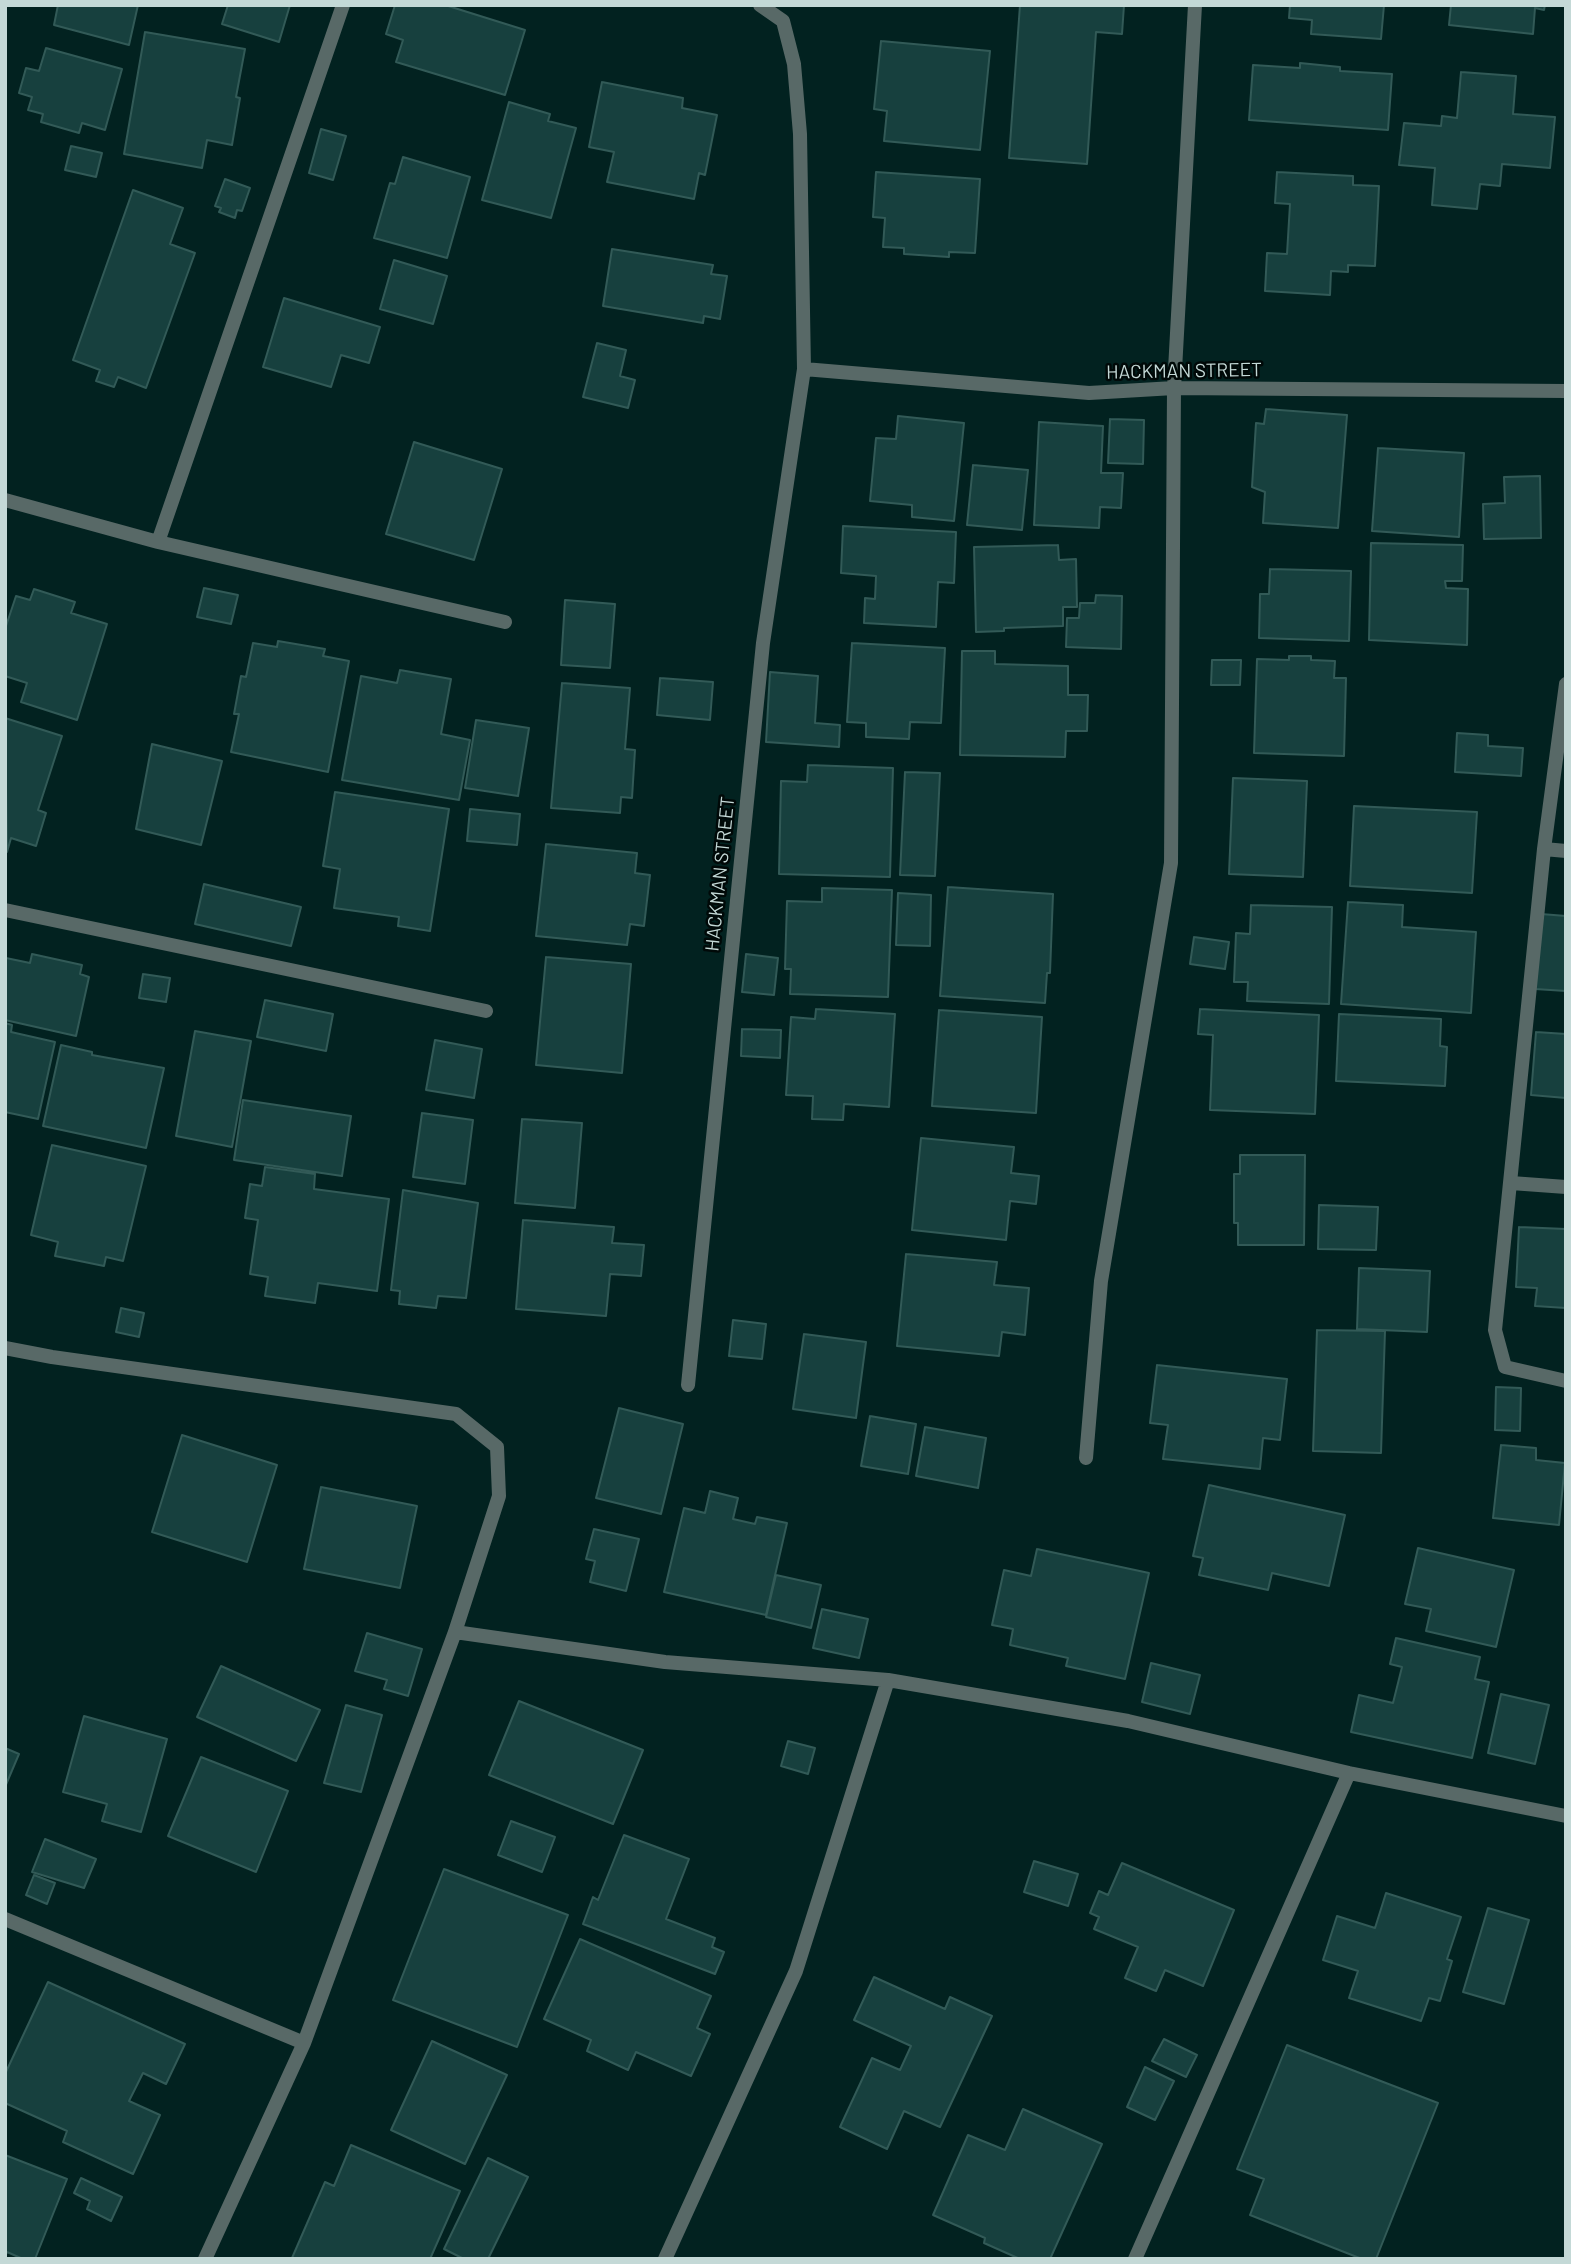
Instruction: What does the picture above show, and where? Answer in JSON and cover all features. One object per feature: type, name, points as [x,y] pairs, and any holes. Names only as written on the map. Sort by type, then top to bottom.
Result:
[{"type":"street","points":[[158,542],[343,5]]},
{"type":"street","name":"HACKMAN STREET","points":[[688,1385],[762,656],[804,369],[800,134],[794,64],[783,21],[760,5]]},
{"type":"street","points":[[1086,1458],[1101,1281],[1171,863],[1174,388],[1195,5]]},
{"type":"street","name":"HACKMAN STREET","points":[[804,369],[1089,393],[1174,388],[1566,391]]},
{"type":"street","points":[[5,500],[158,542],[505,622]]},
{"type":"street","points":[[1566,684],[1544,849],[1495,1330],[1505,1367],[1566,1381]]},
{"type":"street","points":[[1544,849],[1566,851]]},
{"type":"street","points":[[5,911],[486,1011]]},
{"type":"street","points":[[1511,1183],[1566,1187]]},
{"type":"street","points":[[5,1348],[456,1414],[497,1447],[499,1496],[455,1632],[304,2043],[205,2259]]},
{"type":"street","points":[[455,1632],[665,1662],[888,1680],[1128,1721],[1349,1773],[1566,1816]]},
{"type":"street","points":[[665,2259],[796,1971],[888,1680]]},
{"type":"street","points":[[1135,2259],[1349,1773]]},
{"type":"street","points":[[5,1919],[304,2043]]},
{"type":"building","points":[[58,5],[138,5],[129,45],[54,25]]},
{"type":"building","points":[[228,5],[290,5],[279,42],[222,24]]},
{"type":"building","points":[[395,5],[445,5],[525,30],[505,95],[396,62],[403,40],[386,34]]},
{"type":"building","points":[[1020,5],[1124,5],[1122,34],[1096,32],[1087,164],[1009,158]]},
{"type":"building","points":[[1290,5],[1384,5],[1381,39],[1311,34],[1312,20],[1289,18]]},
{"type":"building","points":[[1451,5],[1545,5],[1544,10],[1535,8],[1533,34],[1449,25]]},
{"type":"building","points":[[145,32],[245,49],[236,97],[240,98],[232,145],[207,140],[202,168],[124,154]]},
{"type":"building","points":[[881,41],[990,51],[980,150],[884,141],[887,111],[874,109]]},
{"type":"building","points":[[46,48],[122,69],[105,130],[82,123],[79,133],[41,122],[43,114],[28,110],[32,97],[19,93],[26,68],[39,71]]},
{"type":"building","points":[[1300,63],[1340,67],[1340,71],[1392,74],[1388,130],[1249,120],[1253,65],[1300,68]]},
{"type":"building","points":[[1461,72],[1516,76],[1513,114],[1555,117],[1550,168],[1502,164],[1500,186],[1480,184],[1477,209],[1432,205],[1435,168],[1399,165],[1404,123],[1441,126],[1442,116],[1457,118]]},
{"type":"building","points":[[602,82],[683,98],[682,108],[717,115],[705,175],[699,173],[694,199],[607,182],[614,152],[589,147]]},
{"type":"building","points":[[509,102],[550,114],[548,121],[576,128],[551,218],[482,200]]},
{"type":"building","points":[[321,129],[346,136],[333,180],[309,173]]},
{"type":"building","points":[[71,146],[102,153],[96,177],[65,170]]},
{"type":"building","points":[[403,157],[470,177],[447,258],[374,238],[390,183],[395,184]]},
{"type":"building","points":[[876,172],[980,179],[975,253],[949,252],[949,257],[904,254],[904,248],[883,247],[885,218],[873,217]]},
{"type":"building","points":[[1277,172],[1353,176],[1353,185],[1379,186],[1375,266],[1348,265],[1348,272],[1331,271],[1330,295],[1265,291],[1267,253],[1287,254],[1290,204],[1275,203]]},
{"type":"building","points":[[225,179],[250,188],[242,211],[237,210],[235,218],[219,212],[221,208],[215,206]]},
{"type":"building","points":[[133,190],[183,208],[170,244],[195,253],[146,388],[118,377],[114,387],[96,381],[100,370],[73,360]]},
{"type":"building","points":[[612,249],[713,265],[711,274],[727,276],[720,319],[704,316],[703,323],[603,306]]},
{"type":"building","points":[[394,260],[447,276],[433,324],[380,309]]},
{"type":"building","points":[[284,298],[380,327],[369,363],[341,355],[331,387],[263,367]]},
{"type":"building","points":[[597,343],[626,350],[620,376],[635,380],[628,408],[583,397]]},
{"type":"building","points":[[1266,409],[1347,415],[1338,528],[1263,523],[1265,492],[1252,487],[1256,423],[1264,424]]},
{"type":"building","points":[[898,416],[964,423],[954,521],[912,517],[912,505],[870,501],[876,438],[896,439]]},
{"type":"building","points":[[1110,419],[1144,420],[1143,464],[1108,463]]},
{"type":"building","points":[[1039,422],[1103,426],[1101,473],[1123,473],[1121,508],[1100,507],[1099,528],[1034,525]]},
{"type":"building","points":[[414,442],[502,469],[474,560],[386,534]]},
{"type":"building","points":[[1378,448],[1464,453],[1459,537],[1372,531]]},
{"type":"building","points":[[973,465],[1028,470],[1022,530],[967,525]]},
{"type":"building","points":[[1540,476],[1541,538],[1484,539],[1483,504],[1505,503],[1504,477]]},
{"type":"building","points":[[843,526],[956,532],[954,583],[938,582],[936,627],[864,623],[865,598],[875,599],[876,576],[841,573]]},
{"type":"building","points":[[1371,543],[1463,545],[1462,581],[1445,581],[1446,588],[1468,589],[1467,645],[1369,640]]},
{"type":"building","points":[[1058,545],[1059,560],[1076,559],[1077,607],[1063,607],[1063,626],[976,632],[974,547]]},
{"type":"building","points":[[1270,569],[1351,571],[1349,641],[1259,638],[1260,594],[1269,594]]},
{"type":"building","points":[[204,588],[238,595],[231,624],[197,617]]},
{"type":"building","points":[[34,589],[75,602],[71,613],[107,624],[77,720],[21,702],[27,683],[5,676],[5,629],[16,596],[30,600]]},
{"type":"building","points":[[1096,595],[1122,596],[1121,649],[1066,647],[1067,618],[1079,618],[1080,603],[1095,603]]},
{"type":"building","points":[[565,600],[615,604],[610,668],[561,665]]},
{"type":"building","points":[[278,641],[325,649],[323,656],[349,661],[328,772],[231,752],[239,714],[234,714],[241,676],[246,677],[253,643],[277,647]]},
{"type":"building","points":[[852,643],[945,648],[941,723],[910,722],[909,739],[866,737],[866,723],[847,722]]},
{"type":"building","points":[[962,651],[995,651],[995,664],[1068,666],[1068,695],[1088,695],[1087,731],[1066,731],[1065,757],[960,755]]},
{"type":"building","points":[[1289,656],[1311,656],[1311,660],[1335,661],[1334,678],[1346,678],[1344,756],[1254,753],[1257,659],[1289,660]]},
{"type":"building","points":[[1212,660],[1241,660],[1240,685],[1211,685]]},
{"type":"building","points":[[400,670],[451,679],[441,734],[470,740],[459,800],[342,780],[361,676],[397,683]]},
{"type":"building","points":[[770,672],[818,676],[815,723],[840,725],[839,747],[766,742]]},
{"type":"building","points":[[660,678],[713,682],[710,720],[657,715]]},
{"type":"building","points":[[562,683],[630,688],[625,749],[635,750],[632,798],[621,797],[620,813],[551,808]]},
{"type":"building","points":[[5,718],[62,736],[38,810],[46,813],[36,846],[11,838],[7,852]]},
{"type":"building","points":[[476,720],[529,728],[518,796],[465,788]]},
{"type":"building","points":[[1457,733],[1488,735],[1488,746],[1523,748],[1521,776],[1455,772]]},
{"type":"building","points":[[152,744],[222,761],[201,845],[136,829]]},
{"type":"building","points":[[808,765],[893,768],[890,877],[779,874],[781,781],[807,782]]},
{"type":"building","points":[[905,772],[940,773],[935,876],[900,875]]},
{"type":"building","points":[[1233,778],[1307,781],[1303,877],[1229,874]]},
{"type":"building","points":[[335,792],[449,809],[430,931],[398,926],[399,917],[334,908],[340,869],[323,866]]},
{"type":"building","points":[[1354,806],[1477,812],[1472,893],[1350,886]]},
{"type":"building","points":[[470,809],[520,814],[517,845],[467,841]]},
{"type":"building","points":[[546,844],[637,853],[635,873],[650,875],[644,926],[630,924],[627,945],[536,936]]},
{"type":"building","points":[[204,884],[301,907],[291,946],[195,924]]},
{"type":"building","points":[[948,887],[1053,894],[1050,973],[1047,973],[1045,1003],[940,996]]},
{"type":"building","points":[[822,888],[892,890],[888,997],[790,994],[791,969],[785,969],[787,901],[822,902]]},
{"type":"building","points":[[898,893],[931,895],[930,946],[896,945]]},
{"type":"building","points":[[1348,902],[1403,905],[1402,927],[1476,932],[1471,1013],[1341,1004]]},
{"type":"building","points":[[1251,905],[1332,907],[1329,1004],[1247,1001],[1248,982],[1234,982],[1236,933],[1250,934]]},
{"type":"building","points":[[1541,914],[1566,916],[1566,991],[1535,989]]},
{"type":"building","points":[[1194,937],[1229,942],[1225,969],[1190,964]]},
{"type":"building","points":[[32,954],[82,965],[80,974],[89,977],[76,1036],[5,1020],[6,958],[30,963]]},
{"type":"building","points":[[746,954],[778,958],[774,995],[742,992]]},
{"type":"building","points":[[546,957],[631,964],[622,1073],[536,1065]]},
{"type":"building","points":[[143,974],[170,978],[166,1002],[139,998]]},
{"type":"building","points":[[265,1000],[333,1014],[326,1051],[257,1037]]},
{"type":"building","points":[[816,1009],[895,1014],[889,1107],[844,1104],[843,1120],[812,1119],[813,1096],[786,1095],[791,1017],[815,1019]]},
{"type":"building","points":[[1200,1009],[1319,1015],[1315,1114],[1210,1110],[1213,1035],[1198,1034]]},
{"type":"building","points":[[939,1010],[1042,1017],[1036,1113],[932,1106]]},
{"type":"building","points":[[1339,1014],[1441,1019],[1440,1046],[1447,1047],[1445,1086],[1336,1081]]},
{"type":"building","points":[[5,1023],[12,1025],[11,1032],[55,1042],[38,1119],[5,1112]]},
{"type":"building","points":[[742,1029],[781,1030],[780,1058],[741,1056]]},
{"type":"building","points":[[195,1031],[251,1041],[232,1147],[176,1136]]},
{"type":"building","points":[[1536,1032],[1566,1034],[1566,1098],[1531,1095]]},
{"type":"building","points":[[435,1040],[482,1049],[474,1098],[426,1090]]},
{"type":"building","points":[[61,1045],[92,1052],[92,1055],[164,1068],[146,1148],[43,1126]]},
{"type":"building","points":[[243,1100],[351,1116],[342,1176],[234,1160]]},
{"type":"building","points":[[422,1113],[473,1120],[465,1184],[413,1177]]},
{"type":"building","points":[[522,1119],[582,1123],[575,1208],[515,1203]]},
{"type":"building","points":[[921,1138],[1014,1147],[1011,1173],[1039,1176],[1036,1204],[1010,1201],[1006,1240],[912,1230]]},
{"type":"building","points":[[52,1145],[146,1166],[123,1261],[106,1257],[104,1266],[55,1256],[58,1242],[31,1235]]},
{"type":"building","points":[[1240,1155],[1305,1155],[1304,1245],[1238,1245],[1238,1223],[1234,1223],[1234,1174],[1240,1174]]},
{"type":"building","points":[[265,1167],[315,1174],[314,1189],[389,1199],[377,1291],[318,1283],[315,1303],[265,1296],[268,1277],[250,1274],[258,1220],[245,1218],[250,1184],[262,1186]]},
{"type":"building","points":[[403,1190],[478,1203],[466,1298],[438,1296],[436,1308],[399,1304],[400,1291],[391,1290]]},
{"type":"building","points":[[1319,1205],[1378,1207],[1376,1250],[1318,1249]]},
{"type":"building","points":[[523,1220],[614,1227],[612,1243],[644,1245],[641,1276],[610,1274],[606,1316],[516,1309]]},
{"type":"building","points":[[1519,1227],[1566,1229],[1566,1308],[1535,1306],[1537,1288],[1516,1287]]},
{"type":"building","points":[[906,1254],[997,1262],[994,1285],[1029,1288],[1025,1335],[1002,1332],[999,1356],[897,1346]]},
{"type":"building","points":[[1359,1268],[1430,1271],[1427,1332],[1357,1329]]},
{"type":"building","points":[[121,1308],[144,1313],[139,1337],[116,1332]]},
{"type":"building","points":[[733,1320],[766,1324],[762,1359],[729,1356]]},
{"type":"building","points":[[1317,1330],[1385,1331],[1381,1453],[1313,1451]]},
{"type":"building","points":[[804,1334],[866,1342],[856,1418],[793,1409]]},
{"type":"building","points":[[1157,1365],[1287,1379],[1280,1440],[1263,1438],[1260,1469],[1163,1459],[1168,1425],[1150,1423]]},
{"type":"building","points":[[1496,1387],[1521,1388],[1520,1431],[1495,1430]]},
{"type":"building","points":[[619,1408],[683,1424],[661,1514],[596,1498]]},
{"type":"building","points":[[870,1416],[916,1424],[908,1474],[861,1466]]},
{"type":"building","points":[[925,1427],[986,1438],[978,1488],[916,1476]]},
{"type":"building","points":[[182,1435],[277,1465],[247,1562],[152,1532]]},
{"type":"building","points":[[1501,1445],[1536,1448],[1536,1460],[1565,1463],[1559,1525],[1493,1518]]},
{"type":"building","points":[[1209,1485],[1345,1515],[1329,1586],[1272,1573],[1268,1590],[1199,1575],[1203,1558],[1193,1556]]},
{"type":"building","points":[[321,1487],[417,1506],[400,1588],[304,1569]]},
{"type":"building","points":[[710,1491],[738,1498],[733,1519],[755,1524],[757,1517],[787,1523],[766,1615],[664,1592],[684,1508],[705,1513]]},
{"type":"building","points":[[594,1529],[639,1539],[626,1591],[590,1582],[595,1561],[586,1559]]},
{"type":"building","points":[[1418,1548],[1514,1570],[1496,1647],[1426,1631],[1431,1609],[1405,1604]]},
{"type":"building","points":[[1037,1549],[1149,1573],[1125,1679],[1066,1666],[1068,1658],[1010,1645],[1013,1629],[992,1625],[1004,1570],[1031,1576]]},
{"type":"building","points":[[776,1575],[821,1585],[811,1628],[766,1617]]},
{"type":"building","points":[[822,1609],[868,1619],[859,1658],[813,1648]]},
{"type":"building","points":[[367,1633],[422,1649],[408,1696],[384,1689],[387,1680],[355,1671]]},
{"type":"building","points":[[1396,1638],[1480,1657],[1475,1679],[1489,1682],[1472,1758],[1351,1732],[1359,1695],[1393,1703],[1402,1667],[1390,1664]]},
{"type":"building","points":[[1151,1663],[1200,1675],[1190,1714],[1142,1702]]},
{"type":"building","points":[[221,1666],[320,1710],[296,1761],[197,1717]]},
{"type":"building","points":[[1501,1694],[1549,1705],[1535,1764],[1488,1753]]},
{"type":"building","points":[[519,1701],[643,1750],[613,1824],[489,1775]]},
{"type":"building","points":[[346,1705],[382,1715],[361,1792],[324,1783]]},
{"type":"building","points":[[84,1716],[167,1739],[141,1832],[102,1821],[107,1804],[63,1792]]},
{"type":"building","points":[[788,1741],[815,1748],[808,1774],[781,1766]]},
{"type":"building","points":[[5,1748],[19,1754],[5,1787]]},
{"type":"building","points":[[201,1757],[288,1791],[256,1872],[168,1836]]},
{"type":"building","points":[[511,1821],[555,1837],[542,1872],[498,1855]]},
{"type":"building","points":[[624,1835],[689,1859],[666,1919],[715,1938],[712,1947],[724,1952],[715,1974],[583,1924],[593,1897],[598,1900]]},
{"type":"building","points":[[45,1839],[96,1859],[84,1888],[32,1872]]},
{"type":"building","points":[[1034,1861],[1078,1874],[1068,1906],[1024,1892]]},
{"type":"building","points":[[1122,1863],[1234,1910],[1203,1986],[1165,1970],[1156,1991],[1125,1978],[1138,1947],[1094,1929],[1099,1917],[1090,1913],[1099,1891],[1108,1895]]},
{"type":"building","points":[[444,1869],[568,1915],[517,2047],[393,2000]]},
{"type":"building","points":[[34,1875],[55,1883],[47,1904],[26,1895]]},
{"type":"building","points":[[1386,1893],[1461,1917],[1447,1959],[1452,1961],[1440,2001],[1429,1998],[1421,2021],[1349,1998],[1358,1971],[1323,1960],[1337,1916],[1375,1928]]},
{"type":"building","points":[[1488,1908],[1529,1920],[1504,2004],[1463,1992]]},
{"type":"building","points":[[580,1939],[711,1996],[697,2028],[710,2034],[691,2076],[636,2052],[628,2070],[587,2051],[591,2040],[544,2019]]},
{"type":"building","points":[[874,1977],[945,2009],[950,1997],[992,2016],[940,2127],[904,2111],[887,2149],[840,2127],[872,2058],[900,2070],[911,2046],[854,2020]]},
{"type":"building","points":[[48,1982],[185,2044],[166,2084],[143,2073],[129,2101],[160,2115],[133,2174],[63,2142],[67,2131],[5,2103],[5,2074]]},
{"type":"building","points":[[1164,2039],[1197,2055],[1186,2077],[1152,2061]]},
{"type":"building","points":[[432,2041],[507,2075],[465,2164],[391,2130]]},
{"type":"building","points":[[1287,2045],[1438,2103],[1376,2259],[1362,2259],[1250,2215],[1264,2179],[1237,2169]]},
{"type":"building","points":[[1145,2067],[1174,2081],[1155,2120],[1127,2107]]},
{"type":"building","points":[[1023,2109],[1102,2144],[1050,2259],[1020,2259],[984,2243],[985,2238],[933,2215],[968,2135],[1005,2150]]},
{"type":"building","points":[[351,2145],[460,2191],[430,2259],[292,2258],[325,2182],[334,2186]]},
{"type":"building","points":[[5,2155],[67,2179],[35,2259],[23,2259],[7,2252],[5,2257]]},
{"type":"building","points":[[488,2158],[528,2177],[488,2259],[464,2259],[444,2249]]},
{"type":"building","points":[[81,2178],[122,2197],[111,2221],[87,2209],[90,2201],[74,2193]]}]
